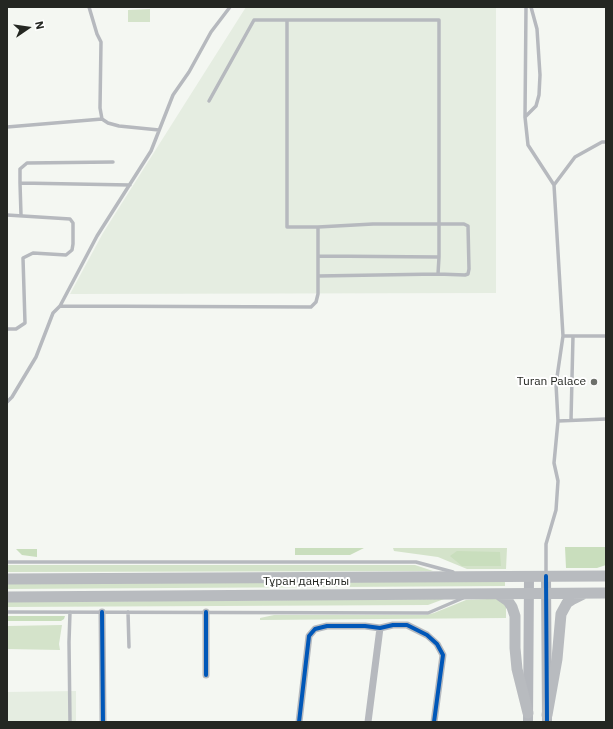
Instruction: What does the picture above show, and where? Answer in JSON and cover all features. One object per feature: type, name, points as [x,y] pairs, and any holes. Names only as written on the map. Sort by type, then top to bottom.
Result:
[{"type":"main road","name":"Тұран даңғылы","points":[[7,579],[529,577],[604,575]]},
{"type":"main road","name":"Тұран даңғылы","points":[[7,597],[529,593],[599,594]]},
{"type":"main road","points":[[498,594],[508,601],[515,616],[515,648],[517,669],[528,717]]},
{"type":"main road","points":[[547,718],[557,659],[561,614],[567,603],[573,599],[599,594]]},
{"type":"street","points":[[546,576],[547,718]]},
{"type":"street","points":[[528,717],[529,577]]},
{"type":"street","points":[[102,612],[103,722]]},
{"type":"street","points":[[206,612],[206,674]]},
{"type":"street","points":[[299,722],[309,636],[315,628],[334,626],[365,626],[380,628],[393,625],[407,625],[427,635],[437,644],[443,655],[434,722]]},
{"type":"street","points":[[368,722],[380,628]]},
{"type":"lane","points":[[90,7],[97,34],[101,42],[100,108],[102,119]]},
{"type":"lane","points":[[7,402],[12,397],[36,357],[53,313],[60,306],[97,236],[152,151],[173,95],[211,32],[230,7]]},
{"type":"lane","points":[[526,7],[525,117],[528,145],[554,185],[563,336],[556,384],[558,421],[554,463],[558,480],[556,510],[546,544],[546,576]]},
{"type":"lane","points":[[525,117],[536,106],[540,74],[537,29],[531,7]]},
{"type":"lane","points":[[209,101],[254,20],[439,20],[438,274]]},
{"type":"lane","points":[[288,20],[287,227],[373,224],[464,224],[468,226],[468,274],[318,276]]},
{"type":"lane","points":[[7,127],[102,119],[108,123],[119,126],[159,130]]},
{"type":"lane","points":[[554,185],[575,157],[602,142],[606,142]]},
{"type":"lane","points":[[21,215],[20,169],[27,163],[113,162]]},
{"type":"lane","points":[[20,183],[130,185]]},
{"type":"lane","points":[[7,215],[70,219],[73,223],[74,244],[72,250],[66,255],[32,253],[23,258],[25,323],[16,329],[7,329]]},
{"type":"lane","points":[[60,306],[311,307],[316,302],[318,294],[318,227]]},
{"type":"lane","points":[[318,256],[439,257]]},
{"type":"lane","points":[[563,336],[606,336]]},
{"type":"lane","points":[[571,420],[573,336]]},
{"type":"lane","points":[[558,421],[606,419]]},
{"type":"lane","points":[[7,562],[416,562],[469,577]]},
{"type":"lane","points":[[7,612],[428,613],[473,594]]},
{"type":"lane","points":[[70,612],[70,722]]},
{"type":"lane","points":[[128,612],[128,647]]},
{"type":"shaded area","points":[[246,7],[496,7],[496,293],[70,294],[103,233]]},
{"type":"shaded area","points":[[76,691],[76,722],[7,722],[7,692]]},
{"type":"green space","points":[[150,9],[150,22],[128,22],[128,10]]},
{"type":"green space","points":[[565,547],[606,547],[606,565],[597,568],[566,568]]},
{"type":"green space","points":[[295,548],[364,548],[350,555],[295,555]]},
{"type":"green space","points":[[393,548],[507,548],[506,569],[467,569],[438,557],[394,551]]},
{"type":"green space","points":[[16,549],[37,549],[37,557],[22,555]]},
{"type":"green space","points":[[457,551],[500,552],[501,566],[462,566],[450,556]]},
{"type":"green space","points":[[7,565],[415,565],[433,571],[7,572]]},
{"type":"green space","points":[[505,581],[505,586],[7,589],[7,583]]},
{"type":"green space","points":[[444,599],[428,605],[7,607],[7,602]]},
{"type":"green space","points":[[498,599],[506,605],[506,618],[260,620],[260,618],[274,615],[426,615],[466,600]]},
{"type":"green space","points":[[7,616],[65,616],[61,621],[7,621]]},
{"type":"green space","points":[[62,625],[59,644],[60,650],[7,649],[7,626]]},
{"type":"cycle path","points":[[546,576],[547,722]]},
{"type":"cycle path","points":[[102,612],[103,722]]},
{"type":"cycle path","points":[[206,612],[206,675]]},
{"type":"cycle path","points":[[299,722],[309,636],[315,629],[327,626],[365,626],[380,628],[393,625],[407,625],[427,635],[437,644],[443,655],[434,722]]},
{"type":"place","name":"Turan Palace","points":[[594,382]]}]
